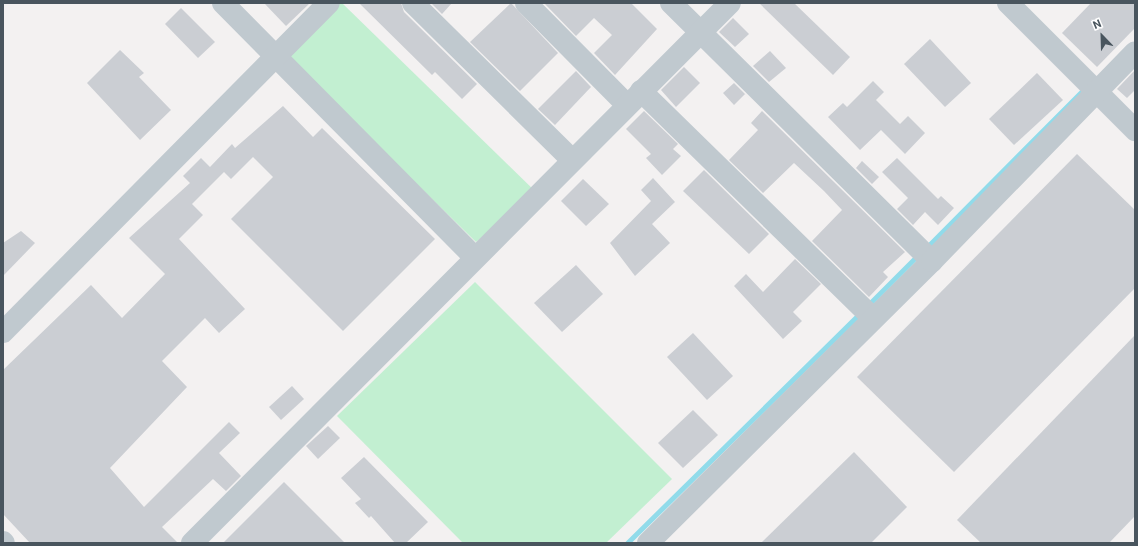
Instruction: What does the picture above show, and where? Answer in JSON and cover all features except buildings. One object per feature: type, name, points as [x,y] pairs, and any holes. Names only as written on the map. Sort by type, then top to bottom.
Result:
[{"type":"street","points":[[223,3],[474,257]]},
{"type":"street","points":[[3,332],[329,3]]},
{"type":"street","points":[[413,3],[572,160]]},
{"type":"street","points":[[526,3],[634,98],[866,311]]},
{"type":"street","points":[[670,3],[924,254]]},
{"type":"street","points":[[192,543],[474,257],[730,3]]},
{"type":"street","points":[[1008,3],[1135,130]]},
{"type":"street","points":[[648,543],[866,311],[1135,52]]},
{"type":"green space","points":[[329,3],[342,3],[538,194],[476,242],[281,51]]},
{"type":"green space","points":[[475,282],[672,479],[606,543],[463,543],[337,416]]},
{"type":"waterway","points":[[926,248],[1085,88]]},
{"type":"waterway","points":[[867,306],[918,255]]},
{"type":"waterway","points":[[627,543],[860,313]]}]
